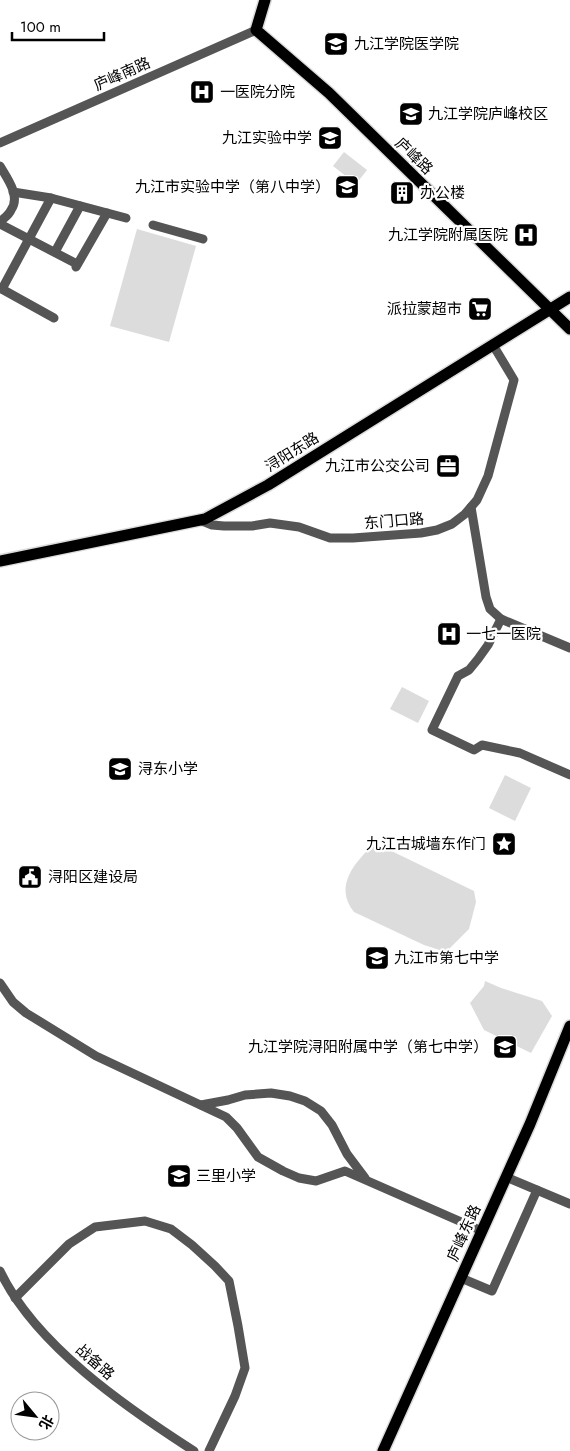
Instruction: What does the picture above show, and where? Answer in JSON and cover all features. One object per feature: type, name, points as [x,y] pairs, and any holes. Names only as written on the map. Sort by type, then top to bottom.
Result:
[{"type":"main road","points":[[256,30],[265,0]]},
{"type":"main road","name":"庐峰路","points":[[256,30],[329,93],[570,329]]},
{"type":"main road","name":"浔阳东路","points":[[0,561],[205,519],[268,485],[570,297]]},
{"type":"main road","name":"庐峰东路","points":[[383,1451],[530,1124],[570,1026]]},
{"type":"street","name":"庐峰南路","points":[[0,143],[256,30]]},
{"type":"street","points":[[0,166],[14,192],[14,206],[0,223],[76,265],[107,213]]},
{"type":"street","points":[[14,192],[51,198],[126,218]]},
{"type":"street","points":[[51,198],[1,288],[54,318]]},
{"type":"street","points":[[55,252],[80,206]]},
{"type":"street","points":[[153,225],[203,239]]},
{"type":"street","name":"东门口路","points":[[200,520],[212,525],[224,526],[252,526],[270,523],[299,528],[330,538],[421,533],[437,530],[452,524],[465,514],[477,500],[488,476],[514,380],[493,346]]},
{"type":"street","points":[[471,507],[486,598],[490,609],[501,619],[570,648]]},
{"type":"street","points":[[501,619],[483,652],[469,670],[458,676],[432,730],[474,750],[482,745],[520,753],[570,775]]},
{"type":"street","points":[[0,983],[13,1002],[34,1018],[96,1056],[226,1118],[237,1128],[258,1157],[283,1171],[299,1178],[316,1181],[345,1171],[482,1231]]},
{"type":"street","points":[[201,1105],[245,1095],[270,1093],[290,1096],[305,1101],[321,1111],[327,1118],[351,1161],[366,1180]]},
{"type":"street","points":[[506,1177],[570,1204]]},
{"type":"street","points":[[461,1278],[492,1291],[538,1190]]},
{"type":"street","points":[[15,1298],[69,1244],[95,1227],[146,1221],[171,1229],[192,1245],[229,1281],[244,1368],[235,1396],[209,1451]]},
{"type":"street","name":"战备路","points":[[0,1271],[15,1298],[49,1339],[116,1398],[194,1451]]},
{"type":"shaded area","points":[[344,152],[367,170],[356,184],[333,166]]},
{"type":"shaded area","points":[[137,229],[196,246],[169,342],[110,326]]},
{"type":"shaded area","points":[[402,687],[429,701],[418,723],[390,709]]},
{"type":"shaded area","points":[[505,775],[531,788],[515,821],[489,808]]},
{"type":"shaded area","points":[[375,843],[474,891],[476,902],[469,929],[446,952],[424,945],[354,912],[348,902],[346,884],[354,866]]},
{"type":"shaded area","points":[[485,981],[542,1001],[552,1016],[531,1053],[484,1030],[470,1003],[484,986]]},
{"type":"place","name":"九江学院医学院","points":[[336,44]]},
{"type":"place","name":"一医院分院","points":[[202,92]]},
{"type":"place","name":"九江学院庐峰校区","points":[[411,114]]},
{"type":"place","name":"九江实验中学","points":[[330,138]]},
{"type":"place","name":"九江市实验中学（第八中学）","points":[[347,187]]},
{"type":"place","name":"办公楼","points":[[402,193]]},
{"type":"place","name":"九江学院附属医院","points":[[526,235]]},
{"type":"place","name":"派拉蒙超市","points":[[480,309]]},
{"type":"place","name":"九江市公交公司","points":[[448,466]]},
{"type":"place","name":"一七一医院","points":[[449,634]]},
{"type":"place","name":"浔东小学","points":[[120,769]]},
{"type":"place","name":"九江古城墙东作门","points":[[504,844]]},
{"type":"place","name":"浔阳区建设局","points":[[30,877]]},
{"type":"place","name":"九江市第七中学","points":[[377,958]]},
{"type":"place","name":"九江学院浔阳附属中学（第七中学）","points":[[505,1047]]},
{"type":"place","name":"三里小学","points":[[179,1176]]}]
